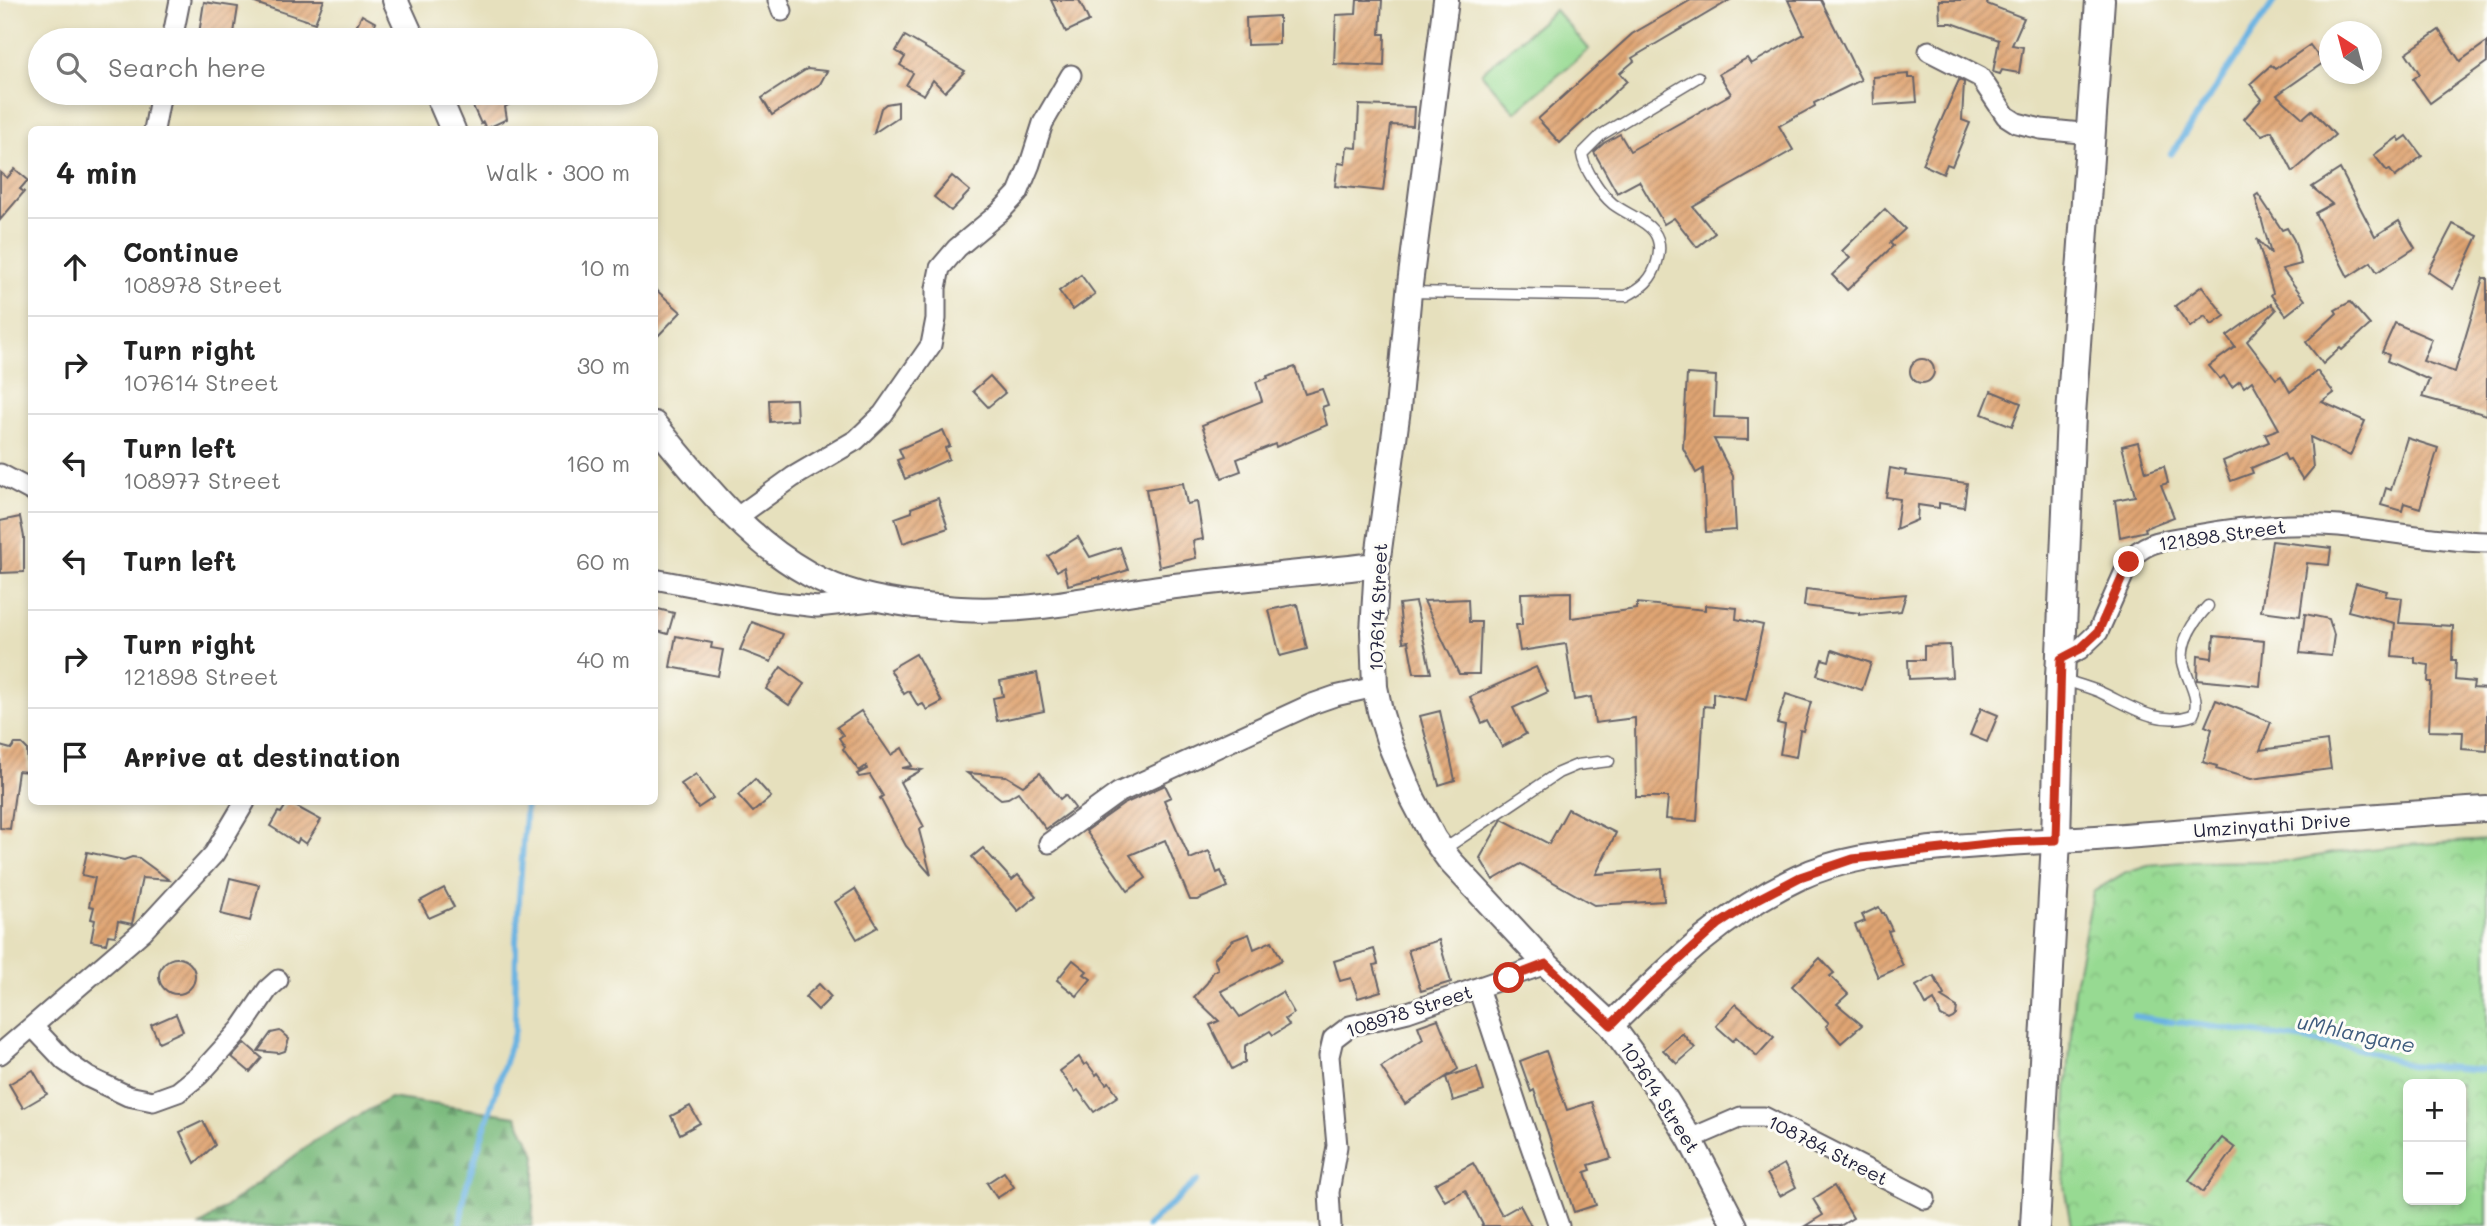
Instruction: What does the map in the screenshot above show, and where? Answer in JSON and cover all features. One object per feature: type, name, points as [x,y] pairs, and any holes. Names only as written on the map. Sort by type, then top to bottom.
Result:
[{"type":"main road","points":[[2035,1226],[2056,840],[2071,415],[2100,0]]},
{"type":"street","points":[[174,28],[180,0]]},
{"type":"street","points":[[395,0],[408,28]]},
{"type":"street","name":"107614 Street","points":[[1446,0],[1377,565],[1373,632],[1375,687],[1390,744],[1413,799],[1442,850],[1546,964],[1611,1025],[1644,1068],[1689,1139],[1735,1226]]},
{"type":"street","points":[[1929,51],[1980,78],[2006,116],[2017,123],[2041,129],[2091,134]]},
{"type":"street","points":[[736,518],[793,477],[856,440],[883,414],[931,345],[940,268],[957,248],[1018,193],[1042,123],[1071,75]]},
{"type":"street","points":[[155,126],[159,105]]},
{"type":"street","points":[[442,105],[451,126]]},
{"type":"street","points":[[658,429],[736,518],[774,551],[808,574],[835,587],[876,600],[959,610],[1005,609],[1054,605],[1167,587],[1377,565]]},
{"type":"street","points":[[0,474],[28,489]]},
{"type":"street","name":"121898 Street","points":[[2060,668],[2098,632],[2129,562],[2134,554],[2148,545],[2202,534],[2266,526],[2309,525],[2487,542]]},
{"type":"street","points":[[658,580],[775,602],[817,607],[876,600]]},
{"type":"street","points":[[1049,843],[1118,793],[1312,704],[1375,687]]},
{"type":"street","points":[[0,1054],[143,931],[214,854],[243,805]]},
{"type":"street","name":"Umzinyathi Drive","points":[[1611,1025],[1658,978],[1719,924],[1800,877],[1853,859],[2005,842],[2487,808]]},
{"type":"street","name":"108978 Street","points":[[1331,1226],[1329,1192],[1337,1146],[1329,1056],[1334,1039],[1350,1026],[1408,1012],[1546,964]]},
{"type":"street","points":[[33,1027],[65,1061],[88,1077],[128,1096],[153,1101],[178,1092],[199,1075],[240,1030],[268,989],[278,980]]},
{"type":"street","points":[[1478,988],[1559,1226]]},
{"type":"street","name":"108784 Street","points":[[1689,1139],[1741,1117],[1764,1117],[1925,1199]]},
{"type":"lane","points":[[1409,292],[1626,296],[1646,284],[1653,276],[1658,261],[1659,238],[1651,227],[1613,204],[1583,161],[1582,154],[1601,135],[1698,76]]},
{"type":"lane","points":[[2060,668],[2097,691],[2150,717],[2178,718],[2193,715],[2197,705],[2183,663],[2183,654],[2192,626],[2207,607]]},
{"type":"lane","points":[[1442,850],[1558,773],[1577,765],[1609,761]]},
{"type":"green space","points":[[1555,10],[1589,49],[1515,112],[1481,73]]},
{"type":"green space","points":[[2487,840],[2487,1226],[2071,1226],[2064,1186],[2067,1090],[2074,990],[2093,892],[2126,872],[2148,865],[2291,861],[2333,853]]},
{"type":"green space","points":[[390,1098],[516,1116],[536,1155],[532,1226],[200,1226],[316,1140]]},
{"type":"building","points":[[256,0],[324,0],[315,23],[255,3]]},
{"type":"building","points":[[1051,0],[1079,0],[1089,21],[1066,32]]},
{"type":"building","points":[[1357,0],[1382,0],[1380,34],[1385,34],[1384,66],[1334,64],[1336,15],[1356,14]]},
{"type":"building","points":[[1691,0],[1730,0],[1632,58],[1634,61],[1620,73],[1627,81],[1560,143],[1538,119],[1632,34]]},
{"type":"building","points":[[1788,0],[1821,0],[1861,80],[1814,103],[1815,106],[1779,126],[1793,150],[1693,207],[1715,233],[1697,247],[1674,218],[1664,224],[1639,181],[1617,193],[1594,152],[1620,134],[1630,151],[1731,94],[1719,74],[1747,58],[1751,64],[1804,34]]},
{"type":"building","points":[[1939,0],[1988,0],[1987,4],[2024,18],[2012,45],[2023,47],[2019,73],[2002,70],[2000,74],[1993,72],[1999,40],[1952,23],[1940,23]]},
{"type":"building","points":[[204,2],[238,7],[235,28],[200,28]]},
{"type":"building","points":[[362,15],[376,23],[373,28],[355,28]]},
{"type":"building","points":[[1279,16],[1279,44],[1247,45],[1246,18]]},
{"type":"building","points":[[2439,30],[2460,61],[2487,42],[2487,62],[2430,103],[2413,79],[2420,74],[2406,53]]},
{"type":"building","points":[[905,36],[965,71],[945,92],[933,80],[924,95],[906,85],[913,73],[900,65],[905,57],[896,51]]},
{"type":"building","points":[[2310,45],[2319,57],[2319,66],[2277,95],[2303,118],[2312,110],[2335,135],[2293,172],[2272,131],[2262,135],[2244,119],[2262,99],[2250,84],[2271,65],[2275,69]]},
{"type":"building","points":[[807,69],[827,71],[820,84],[772,115],[762,98]]},
{"type":"building","points":[[1908,74],[1908,78],[1915,78],[1917,102],[1874,105],[1873,77]]},
{"type":"building","points":[[1959,80],[1964,82],[1962,120],[1970,123],[1952,166],[1947,164],[1943,174],[1922,164]]},
{"type":"building","points":[[898,102],[898,117],[874,133],[881,108],[886,104]]},
{"type":"building","points":[[472,105],[509,105],[505,107],[507,119],[492,126],[485,126],[483,122],[481,124]]},
{"type":"building","points":[[1359,105],[1414,107],[1413,126],[1391,125],[1383,191],[1335,186],[1338,163],[1345,164],[1347,147],[1357,148]]},
{"type":"building","points":[[2407,136],[2422,156],[2395,177],[2374,155],[2398,137],[2400,141]]},
{"type":"building","points":[[15,169],[28,180],[20,189],[24,192],[0,220],[0,172],[7,178]]},
{"type":"building","points":[[2340,169],[2375,236],[2399,221],[2415,248],[2377,272],[2371,262],[2348,277],[2315,213],[2332,204],[2312,187]]},
{"type":"building","points":[[952,176],[970,191],[951,211],[934,197]]},
{"type":"building","points":[[2258,194],[2282,230],[2287,228],[2294,240],[2301,264],[2282,269],[2305,300],[2286,315],[2271,295],[2273,293],[2257,239],[2271,254],[2255,196]]},
{"type":"building","points":[[1885,209],[1905,229],[1890,243],[1893,246],[1847,290],[1832,275],[1850,258],[1842,251]]},
{"type":"building","points":[[2453,224],[2478,236],[2453,289],[2428,272]]},
{"type":"building","points":[[1081,275],[1095,294],[1073,310],[1059,291]]},
{"type":"building","points":[[2483,278],[2487,278],[2487,415],[2422,397],[2429,380],[2387,361],[2389,355],[2382,352],[2395,323],[2432,339],[2423,361],[2455,372]]},
{"type":"building","points":[[2202,286],[2225,316],[2212,325],[2205,316],[2190,327],[2175,306]]},
{"type":"building","points":[[658,292],[681,312],[658,336]]},
{"type":"building","points":[[2350,302],[2370,325],[2323,364],[2306,342],[2337,313],[2335,310]]},
{"type":"building","points":[[2271,304],[2276,310],[2247,341],[2276,379],[2281,376],[2290,392],[2317,371],[2334,393],[2322,402],[2365,421],[2350,456],[2310,437],[2313,468],[2303,480],[2284,454],[2251,468],[2253,473],[2231,481],[2223,461],[2269,442],[2265,434],[2279,429],[2252,381],[2244,387],[2240,381],[2232,387],[2224,376],[2220,379],[2209,366],[2235,347],[2227,336]]},
{"type":"building","points":[[1922,359],[1933,366],[1934,371],[1927,382],[1922,383],[1911,376],[1910,371],[1917,360]]},
{"type":"building","points":[[1295,367],[1305,394],[1322,389],[1328,405],[1322,407],[1327,425],[1276,447],[1275,444],[1237,459],[1241,471],[1222,478],[1202,425],[1262,401],[1256,382]]},
{"type":"building","points":[[1687,374],[1716,376],[1714,417],[1748,418],[1748,440],[1714,439],[1733,476],[1736,530],[1706,532],[1703,469],[1696,473],[1683,448]]},
{"type":"building","points":[[990,376],[1005,393],[988,407],[973,391]]},
{"type":"building","points":[[1991,391],[2021,403],[2012,426],[1982,414]]},
{"type":"building","points":[[796,399],[797,420],[770,422],[769,400]]},
{"type":"building","points":[[943,430],[950,446],[945,448],[949,459],[905,479],[897,460],[903,458],[899,449]]},
{"type":"building","points":[[2407,438],[2438,448],[2420,508],[2404,503],[2402,511],[2381,505],[2386,488],[2391,490]]},
{"type":"building","points":[[2138,442],[2146,472],[2164,466],[2168,483],[2161,485],[2174,517],[2145,528],[2146,531],[2120,537],[2115,500],[2135,496],[2122,446]]},
{"type":"building","points":[[1890,468],[1906,471],[1905,475],[1967,483],[1964,507],[1939,503],[1939,508],[1918,505],[1917,520],[1896,529],[1900,499],[1886,497]]},
{"type":"building","points":[[1183,483],[1187,504],[1197,502],[1203,539],[1193,541],[1196,558],[1159,567],[1146,489]]},
{"type":"building","points":[[938,498],[948,528],[903,543],[895,518],[912,512],[911,508]]},
{"type":"building","points":[[20,517],[24,537],[24,572],[1,573],[0,521]]},
{"type":"building","points":[[1078,537],[1090,557],[1120,547],[1128,570],[1068,585],[1064,567],[1057,571],[1048,556]]},
{"type":"building","points":[[2272,541],[2331,548],[2329,565],[2307,563],[2300,616],[2261,611]]},
{"type":"building","points":[[2356,583],[2387,591],[2385,596],[2402,598],[2399,623],[2453,626],[2452,660],[2456,660],[2455,680],[2474,682],[2473,688],[2487,689],[2487,751],[2462,749],[2463,732],[2429,731],[2429,665],[2415,663],[2415,658],[2392,656],[2395,623],[2348,611]]},
{"type":"building","points":[[1806,589],[1871,597],[1906,594],[1901,611],[1859,615],[1804,606]]},
{"type":"building","points":[[1571,592],[1571,618],[1637,609],[1637,603],[1705,610],[1705,605],[1737,608],[1736,619],[1763,625],[1746,700],[1713,693],[1713,707],[1704,706],[1697,821],[1666,819],[1668,797],[1636,797],[1635,718],[1595,723],[1591,697],[1574,700],[1566,644],[1520,651],[1516,625],[1522,625],[1521,593]]},
{"type":"building","points":[[1468,599],[1469,622],[1481,622],[1479,674],[1459,674],[1424,601]]},
{"type":"building","points":[[1415,602],[1431,673],[1414,673],[1408,641],[1403,642],[1399,604]]},
{"type":"building","points":[[1297,604],[1307,649],[1280,656],[1269,610]]},
{"type":"building","points":[[658,609],[674,613],[668,634],[658,631]]},
{"type":"building","points":[[2305,614],[2329,619],[2334,635],[2331,656],[2300,653]]},
{"type":"building","points":[[752,622],[783,634],[771,662],[740,650]]},
{"type":"building","points":[[676,636],[712,643],[711,648],[723,650],[718,676],[670,667]]},
{"type":"building","points":[[2214,636],[2264,641],[2260,686],[2197,680],[2198,656],[2212,658]]},
{"type":"building","points":[[1950,645],[1952,677],[1909,679],[1908,660],[1924,660],[1924,646]]},
{"type":"building","points":[[1832,650],[1871,663],[1862,690],[1817,675],[1822,659],[1829,661]]},
{"type":"building","points":[[916,654],[942,702],[927,710],[923,704],[918,706],[909,691],[904,694],[890,669]]},
{"type":"building","points":[[781,667],[804,684],[789,705],[766,689]]},
{"type":"building","points":[[1536,667],[1548,692],[1513,708],[1526,734],[1502,747],[1488,720],[1482,723],[1470,697]]},
{"type":"building","points":[[1037,673],[1044,711],[997,721],[993,698],[1003,696],[1000,681]]},
{"type":"building","points":[[1786,694],[1811,702],[1803,731],[1800,730],[1796,757],[1780,754],[1785,725],[1777,723]]},
{"type":"building","points":[[2216,700],[2271,722],[2260,750],[2327,741],[2331,769],[2251,779],[2216,769],[2217,766],[2203,762],[2212,729],[2205,726]]},
{"type":"building","points":[[1981,708],[1998,715],[1987,742],[1970,735]]},
{"type":"building","points":[[861,711],[891,755],[902,748],[912,766],[902,768],[922,770],[900,782],[924,827],[919,830],[931,875],[906,846],[870,775],[859,777],[857,774],[867,769],[866,766],[859,771],[843,749],[845,747],[839,738],[843,735],[837,727]]},
{"type":"building","points":[[1440,711],[1455,780],[1439,785],[1420,716]]},
{"type":"building","points":[[15,744],[22,744],[27,749],[28,772],[18,771],[10,829],[0,828],[0,746],[11,749]]},
{"type":"building","points":[[967,773],[1006,776],[1023,786],[1040,773],[1060,799],[1065,795],[1075,808],[1046,829],[1018,792],[1001,799]]},
{"type":"building","points":[[696,774],[713,798],[698,808],[681,784]]},
{"type":"building","points":[[755,779],[771,797],[753,812],[738,795]]},
{"type":"building","points":[[1165,785],[1171,797],[1164,800],[1190,859],[1209,851],[1217,873],[1221,871],[1228,887],[1197,900],[1190,900],[1165,840],[1130,855],[1146,878],[1128,891],[1086,831],[1124,804]]},
{"type":"building","points":[[286,805],[294,805],[321,820],[306,844],[299,839],[297,843],[270,826],[278,812],[281,813]]},
{"type":"building","points":[[1568,809],[1616,833],[1596,874],[1662,869],[1664,901],[1594,905],[1521,864],[1493,880],[1480,858],[1502,819],[1549,844]]},
{"type":"building","points":[[983,848],[1012,880],[1018,875],[1036,896],[1018,911],[972,857]]},
{"type":"building","points":[[87,852],[124,860],[139,858],[169,880],[142,878],[132,924],[118,921],[115,936],[108,935],[106,944],[91,941],[95,920],[91,919],[94,907],[89,906],[95,878],[82,875]]},
{"type":"building","points":[[230,878],[259,885],[250,921],[221,914]]},
{"type":"building","points":[[444,888],[454,907],[429,918],[420,901]]},
{"type":"building","points":[[855,889],[878,927],[857,939],[835,902]]},
{"type":"building","points":[[1879,907],[1892,930],[1888,931],[1903,966],[1878,977],[1855,925],[1865,921],[1862,915]]},
{"type":"building","points":[[1249,934],[1254,949],[1272,941],[1282,960],[1221,991],[1240,1017],[1282,992],[1294,1013],[1285,1019],[1289,1025],[1273,1035],[1270,1031],[1245,1046],[1245,1062],[1232,1069],[1210,1025],[1219,1021],[1194,997],[1218,969],[1214,959],[1233,940]]},
{"type":"building","points":[[1439,940],[1451,982],[1421,991],[1408,950]]},
{"type":"building","points":[[1374,949],[1378,964],[1374,965],[1381,991],[1358,998],[1351,978],[1340,981],[1334,961]]},
{"type":"building","points":[[177,958],[190,963],[195,976],[190,989],[177,994],[164,989],[159,976],[164,963]]},
{"type":"building","points":[[1820,958],[1834,973],[1830,976],[1848,994],[1837,1004],[1862,1025],[1841,1043],[1826,1026],[1829,1023],[1792,986]]},
{"type":"building","points":[[1073,960],[1087,971],[1084,974],[1091,979],[1077,996],[1057,980]]},
{"type":"building","points":[[1934,976],[1944,995],[1941,997],[1957,1007],[1956,1015],[1949,1020],[1941,1016],[1934,1000],[1926,1005],[1916,986]]},
{"type":"building","points":[[819,984],[831,997],[818,1010],[805,997]]},
{"type":"building","points":[[1736,1004],[1774,1037],[1757,1056],[1736,1037],[1733,1041],[1716,1026]]},
{"type":"building","points":[[176,1014],[183,1031],[159,1042],[151,1025]]},
{"type":"building","points":[[1438,1019],[1458,1069],[1405,1104],[1381,1067],[1423,1039],[1418,1026]]},
{"type":"building","points":[[280,1031],[289,1039],[285,1051],[258,1051],[271,1033]]},
{"type":"building","points":[[1682,1033],[1695,1048],[1677,1064],[1663,1050]]},
{"type":"building","points":[[245,1043],[262,1058],[250,1072],[232,1057]]},
{"type":"building","points":[[1546,1051],[1567,1110],[1592,1102],[1611,1158],[1589,1165],[1591,1170],[1585,1172],[1596,1205],[1574,1212],[1534,1090],[1531,1092],[1520,1061]]},
{"type":"building","points":[[1079,1057],[1084,1065],[1087,1063],[1096,1075],[1098,1073],[1106,1084],[1109,1082],[1118,1096],[1094,1112],[1060,1071]]},
{"type":"building","points":[[1477,1067],[1484,1091],[1453,1101],[1446,1077]]},
{"type":"building","points":[[33,1070],[47,1094],[23,1108],[9,1084]]},
{"type":"building","points":[[690,1106],[700,1123],[680,1134],[671,1116]]},
{"type":"building","points":[[203,1121],[215,1145],[195,1163],[180,1132]]},
{"type":"building","points":[[2222,1138],[2235,1148],[2203,1192],[2189,1180]]},
{"type":"building","points":[[1473,1163],[1502,1215],[1520,1205],[1531,1226],[1481,1226],[1483,1225],[1465,1190],[1445,1201],[1435,1184]]},
{"type":"building","points":[[1784,1164],[1796,1187],[1780,1196],[1767,1174]]},
{"type":"building","points":[[1004,1172],[1014,1187],[997,1198],[987,1183]]},
{"type":"building","points":[[1834,1186],[1853,1218],[1840,1226],[1805,1226],[1823,1215],[1813,1199]]},
{"type":"waterway","points":[[2171,154],[2275,0]]},
{"type":"waterway","points":[[460,1226],[465,1191],[515,1030],[516,941],[526,805]]},
{"type":"waterway","name":"uMhlangane","points":[[2134,1016],[2172,1022]]},
{"type":"waterway","name":"uMhlangane","points":[[2178,1022],[2348,1046],[2409,1065],[2487,1070]]},
{"type":"waterway","points":[[1147,1226],[1197,1181]]},
{"type":"route","points":[[1509,978],[1546,964],[1611,1025],[1719,924],[1800,877],[1853,859],[2005,842],[2056,840],[2061,659],[2090,642],[2104,624],[2129,562]]}]
